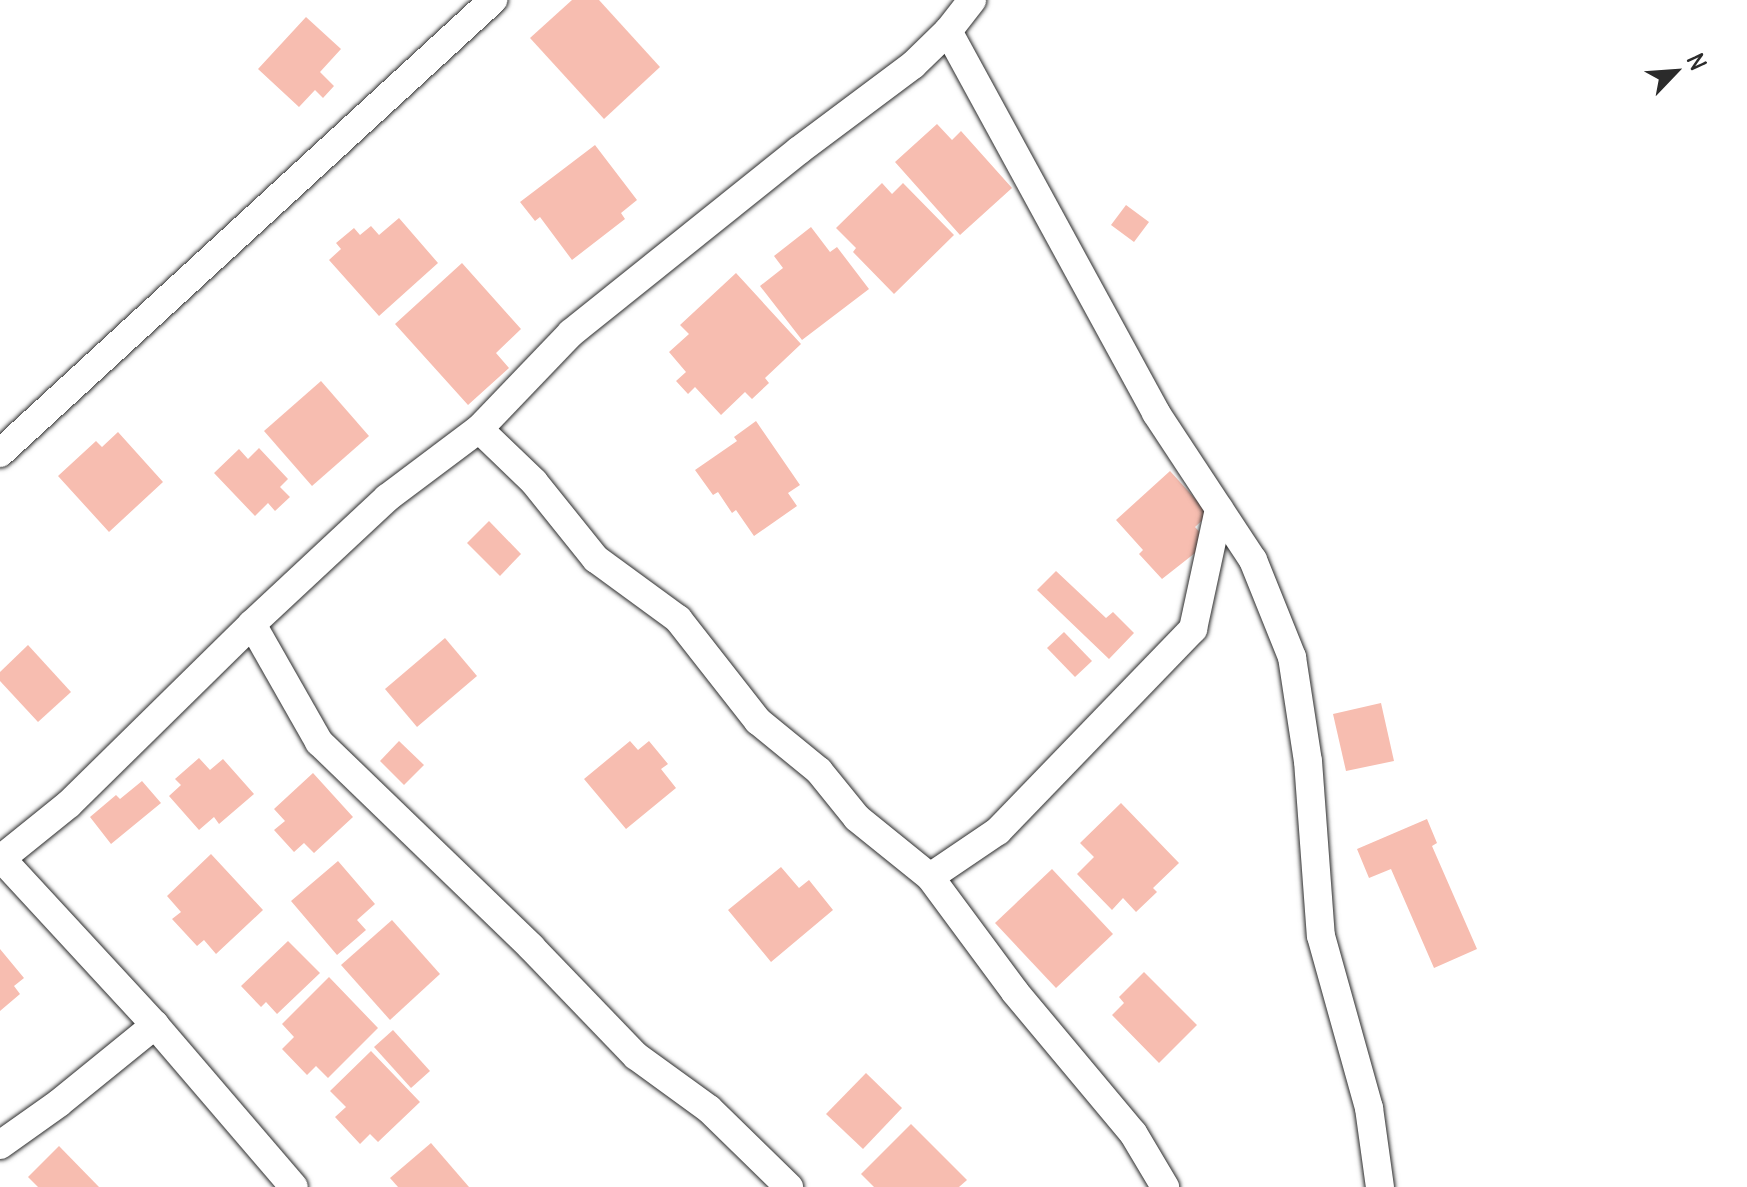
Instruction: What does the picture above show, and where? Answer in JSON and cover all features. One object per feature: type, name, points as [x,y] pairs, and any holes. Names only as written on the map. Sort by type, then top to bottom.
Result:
[{"type":"street","points":[[0,453],[493,0]]},
{"type":"street","points":[[294,1187],[155,1025],[1,857],[69,804],[252,624],[387,498],[479,429],[571,333],[798,151],[913,65],[948,31],[972,0]]},
{"type":"street","points":[[948,31],[1156,413],[1253,560],[1292,657],[1308,761],[1321,936],[1369,1108],[1380,1187]]},
{"type":"street","points":[[479,429],[534,482],[596,559],[678,619],[758,721],[819,771],[857,818],[930,877],[1015,992],[1133,1133],[1165,1187]]},
{"type":"street","points":[[930,877],[998,831],[1193,629],[1219,509]]},
{"type":"street","points":[[252,624],[319,742],[531,947],[636,1056],[709,1109],[789,1187]]},
{"type":"street","points":[[0,1145],[59,1103],[155,1025]]},
{"type":"building","points":[[572,0],[599,0],[660,67],[604,119],[530,38]]},
{"type":"building","points":[[306,17],[341,49],[320,72],[334,86],[323,98],[315,90],[299,107],[258,69]]},
{"type":"building","points":[[937,124],[952,140],[961,131],[1012,188],[960,235],[895,162]]},
{"type":"building","points":[[595,145],[637,200],[621,213],[625,219],[572,260],[540,217],[535,221],[520,202]]},
{"type":"building","points":[[882,183],[892,194],[903,183],[954,235],[894,294],[853,252],[856,248],[836,228]]},
{"type":"building","points":[[1126,205],[1149,222],[1134,242],[1111,225]]},
{"type":"building","points":[[399,218],[438,263],[379,316],[329,260],[341,249],[336,243],[354,228],[360,235],[371,226],[379,235]]},
{"type":"building","points":[[811,227],[830,252],[837,247],[869,289],[802,340],[760,286],[783,268],[774,256]]},
{"type":"building","points":[[462,263],[521,329],[496,353],[509,368],[468,405],[395,324]]},
{"type":"building","points":[[736,273],[801,344],[765,378],[769,383],[752,399],[745,392],[721,415],[695,387],[688,394],[676,381],[686,372],[669,352],[689,334],[680,325]]},
{"type":"building","points":[[321,381],[369,436],[312,486],[264,431]]},
{"type":"building","points":[[756,421],[800,485],[788,493],[797,506],[754,536],[736,510],[732,513],[718,492],[713,495],[695,470],[737,441],[734,437]]},
{"type":"building","points":[[118,432],[163,482],[109,532],[58,476],[96,441],[102,447]]},
{"type":"building","points":[[259,448],[288,479],[280,487],[290,497],[275,511],[268,503],[255,516],[214,473],[239,449],[248,459]]},
{"type":"building","points":[[1170,471],[1209,514],[1195,527],[1209,542],[1162,579],[1139,554],[1143,550],[1116,520]]},
{"type":"building","points":[[489,521],[521,554],[500,576],[467,543]]},
{"type":"building","points":[[1056,571],[1106,618],[1113,612],[1134,633],[1109,659],[1037,590]]},
{"type":"building","points":[[1064,632],[1092,661],[1075,677],[1047,648]]},
{"type":"building","points":[[445,638],[477,676],[417,727],[385,689]]},
{"type":"building","points":[[28,645],[71,692],[38,722],[0,681],[0,672]]},
{"type":"building","points":[[1381,703],[1394,761],[1346,771],[1333,714]]},
{"type":"building","points":[[399,741],[424,765],[404,785],[380,761]]},
{"type":"building","points":[[630,741],[638,750],[649,741],[668,764],[661,769],[676,788],[626,829],[584,779]]},
{"type":"building","points":[[199,758],[210,770],[223,759],[254,794],[219,824],[214,817],[199,830],[169,796],[181,785],[175,779]]},
{"type":"building","points":[[313,773],[353,817],[314,853],[304,843],[294,852],[274,830],[285,821],[274,809]]},
{"type":"building","points":[[142,781],[161,803],[111,844],[90,817],[116,795],[120,799]]},
{"type":"building","points":[[1121,803],[1179,863],[1153,888],[1157,892],[1136,912],[1123,898],[1112,910],[1077,874],[1094,857],[1080,843]]},
{"type":"building","points":[[1427,819],[1437,843],[1432,846],[1477,949],[1434,968],[1391,869],[1369,878],[1357,849]]},
{"type":"building","points":[[211,854],[263,910],[216,954],[204,940],[197,946],[172,919],[181,912],[167,896]]},
{"type":"building","points":[[338,861],[375,904],[357,920],[366,930],[337,955],[291,901]]},
{"type":"building","points":[[781,867],[799,888],[809,880],[833,910],[771,962],[728,910]]},
{"type":"building","points":[[1052,869],[1113,934],[1056,988],[995,923]]},
{"type":"building","points":[[392,920],[440,974],[390,1020],[341,965]]},
{"type":"building","points":[[288,941],[320,973],[277,1014],[266,1002],[261,1007],[241,986]]},
{"type":"building","points":[[0,949],[24,978],[14,986],[20,994],[0,1011]]},
{"type":"building","points":[[1144,972],[1197,1025],[1159,1063],[1112,1015],[1124,1003],[1119,997]]},
{"type":"building","points":[[329,977],[378,1028],[328,1078],[316,1066],[307,1075],[282,1049],[294,1037],[282,1024]]},
{"type":"building","points":[[393,1030],[430,1071],[411,1088],[374,1047]]},
{"type":"building","points":[[371,1051],[420,1102],[378,1142],[370,1134],[360,1144],[335,1117],[346,1107],[330,1091]]},
{"type":"building","points":[[866,1073],[902,1108],[863,1149],[826,1114]]},
{"type":"building","points":[[911,1124],[967,1180],[959,1187],[874,1187],[861,1174]]},
{"type":"building","points":[[431,1143],[469,1187],[398,1187],[390,1178]]},
{"type":"building","points":[[59,1146],[99,1187],[38,1187],[28,1177]]}]
